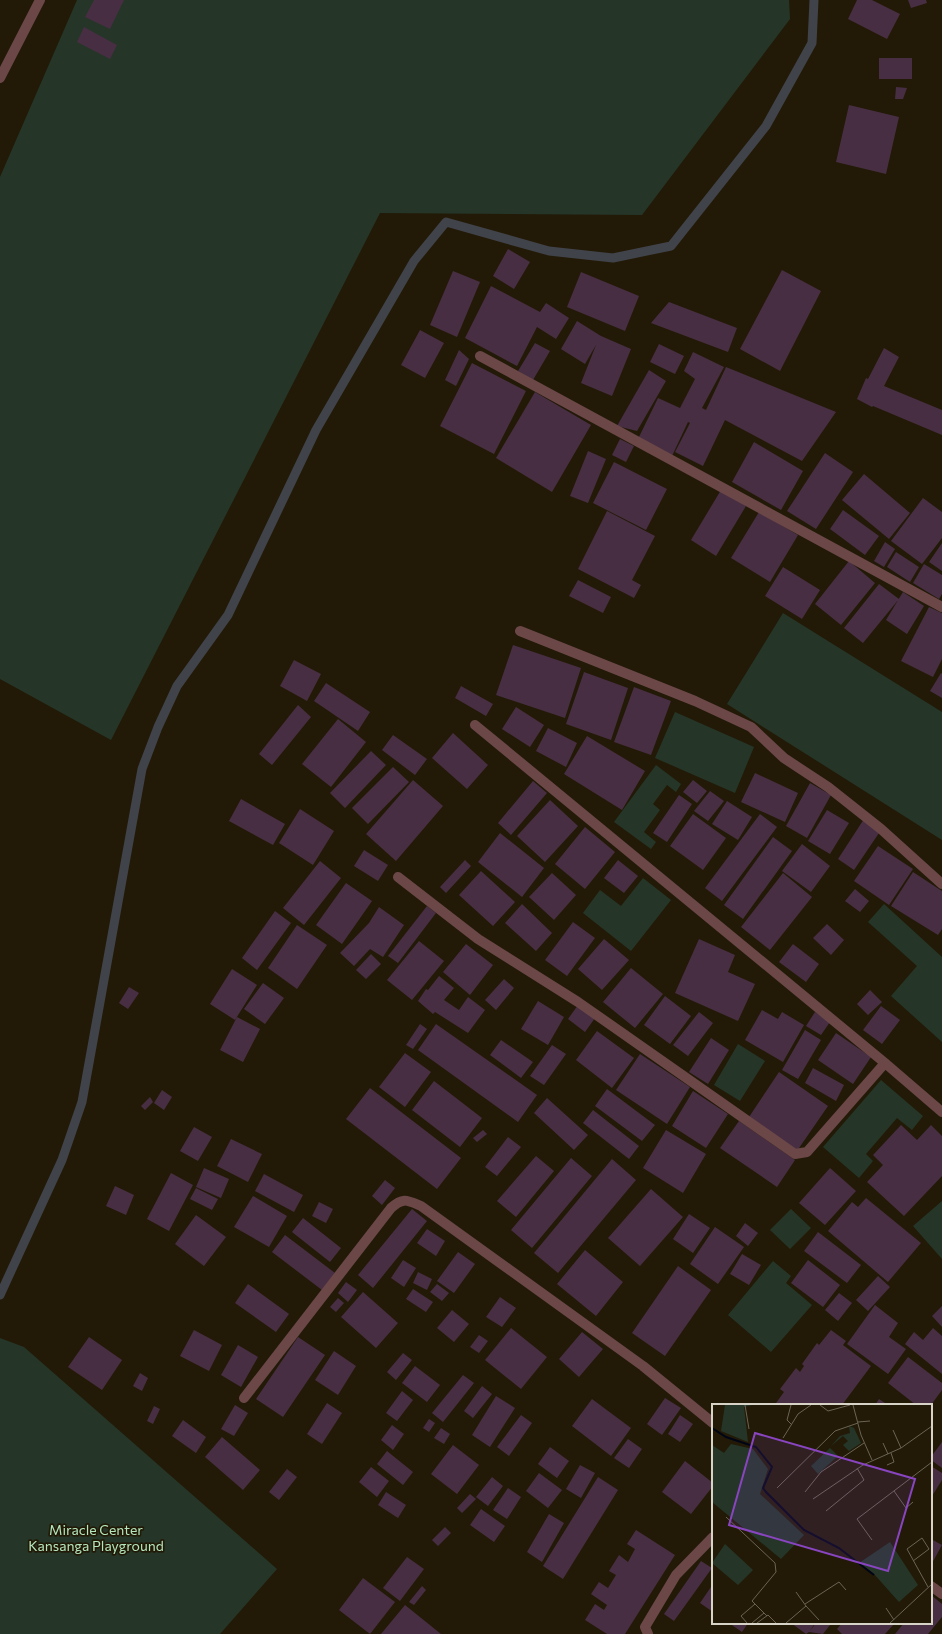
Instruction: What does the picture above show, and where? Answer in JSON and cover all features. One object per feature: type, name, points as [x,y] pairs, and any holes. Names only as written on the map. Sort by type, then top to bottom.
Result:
[{"type":"street","points":[[0,78],[40,0]]},
{"type":"street","points":[[480,356],[942,607]]},
{"type":"street","points":[[520,631],[694,701],[751,727],[784,758],[828,787],[881,829],[942,884]]},
{"type":"street","points":[[475,725],[886,1063],[942,1112]]},
{"type":"street","points":[[398,877],[478,939],[578,1002],[795,1154],[807,1152],[886,1063]]},
{"type":"street","points":[[244,1398],[391,1208],[398,1201],[408,1200],[421,1206],[643,1366],[712,1422]]},
{"type":"street","points":[[648,1634],[645,1627],[676,1575],[712,1538]]},
{"type":"street","points":[[932,1587],[942,1594]]},
{"type":"green space","points":[[77,0],[789,0],[790,19],[642,215],[380,213],[111,740],[0,679],[0,177]]},
{"type":"green space","points":[[783,613],[942,712],[942,840],[727,704]]},
{"type":"green space","points":[[675,712],[754,747],[735,793],[655,758]]},
{"type":"green space","points":[[656,765],[681,784],[676,792],[667,785],[653,804],[660,810],[644,832],[656,842],[651,849],[614,822]]},
{"type":"green space","points":[[643,878],[671,900],[631,951],[583,913],[600,890],[621,906]]},
{"type":"green space","points":[[884,904],[942,957],[942,1042],[891,996],[917,966],[868,922]]},
{"type":"green space","points":[[738,1044],[765,1061],[740,1101],[714,1085]]},
{"type":"green space","points":[[881,1080],[923,1116],[912,1130],[897,1118],[866,1154],[873,1161],[859,1178],[823,1147]]},
{"type":"green space","points":[[942,1201],[942,1259],[913,1226]]},
{"type":"green space","points":[[791,1209],[811,1228],[790,1249],[770,1230]]},
{"type":"green space","points":[[773,1261],[791,1276],[786,1283],[812,1305],[771,1352],[728,1315]]},
{"type":"green space","name":"Miracle Center Kansanga Playground","points":[[0,1338],[24,1347],[277,1569],[220,1634],[0,1634]]},
{"type":"building","points":[[94,0],[124,0],[110,29],[85,17]]},
{"type":"building","points":[[857,0],[872,0],[900,14],[887,39],[848,19]]},
{"type":"building","points":[[908,0],[926,0],[927,3],[911,8]]},
{"type":"building","points":[[84,27],[117,45],[110,59],[77,42]]},
{"type":"building","points":[[879,58],[912,58],[912,79],[879,79]]},
{"type":"building","points":[[896,87],[907,88],[903,99],[895,99]]},
{"type":"building","points":[[849,105],[899,117],[886,174],[836,162]]},
{"type":"building","points":[[508,249],[530,262],[514,289],[493,276]]},
{"type":"building","points":[[782,270],[821,291],[780,371],[740,349]]},
{"type":"building","points":[[453,271],[480,282],[457,337],[430,325]]},
{"type":"building","points":[[581,272],[639,296],[625,331],[567,307]]},
{"type":"building","points":[[491,286],[540,312],[546,303],[569,318],[556,339],[537,327],[517,366],[465,338]]},
{"type":"building","points":[[669,302],[737,328],[728,352],[651,323]]},
{"type":"building","points":[[577,321],[601,336],[631,349],[612,396],[581,383],[596,345],[585,364],[561,349]]},
{"type":"building","points":[[420,330],[444,343],[425,378],[401,365]]},
{"type":"building","points":[[535,343],[550,351],[533,380],[518,371]]},
{"type":"building","points":[[659,344],[684,356],[675,374],[650,362]]},
{"type":"building","points":[[884,348],[899,357],[884,386],[942,410],[942,435],[873,406],[872,407],[857,399],[866,378],[868,379]]},
{"type":"building","points":[[459,350],[469,359],[456,386],[445,380]]},
{"type":"building","points":[[693,352],[724,367],[702,408],[706,410],[726,367],[836,412],[802,461],[725,420],[703,466],[675,452],[690,423],[688,422],[672,456],[638,439],[658,398],[680,408],[695,379],[684,371]]},
{"type":"building","points":[[472,363],[526,391],[494,454],[440,426]]},
{"type":"building","points":[[649,370],[666,381],[637,431],[617,426]]},
{"type":"building","points":[[535,392],[591,425],[552,492],[496,458]]},
{"type":"building","points":[[620,439],[634,446],[626,462],[612,455]]},
{"type":"building","points":[[754,442],[803,471],[781,510],[732,482]]},
{"type":"building","points":[[588,451],[606,459],[588,503],[570,496]]},
{"type":"building","points":[[825,453],[853,472],[816,529],[787,511]]},
{"type":"building","points":[[614,462],[667,489],[646,530],[593,503]]},
{"type":"building","points":[[864,474],[910,513],[889,539],[842,500]]},
{"type":"building","points":[[721,490],[746,506],[716,556],[691,540]]},
{"type":"building","points":[[923,498],[942,512],[942,538],[922,564],[891,541]]},
{"type":"building","points":[[843,510],[879,536],[865,555],[830,529]]},
{"type":"building","points":[[607,511],[655,536],[632,580],[641,585],[634,598],[578,569]]},
{"type":"building","points":[[759,512],[798,535],[770,582],[731,558]]},
{"type":"building","points":[[885,542],[895,549],[884,567],[874,561]]},
{"type":"building","points":[[942,543],[942,571],[929,562]]},
{"type":"building","points":[[896,552],[919,567],[910,582],[887,567]]},
{"type":"building","points":[[849,561],[875,583],[841,625],[815,604]]},
{"type":"building","points":[[924,564],[942,575],[942,594],[939,599],[913,583]]},
{"type":"building","points":[[783,567],[820,590],[802,619],[765,596]]},
{"type":"building","points":[[578,580],[611,597],[603,613],[569,596]]},
{"type":"building","points":[[879,584],[899,599],[863,643],[844,628]]},
{"type":"building","points":[[903,592],[924,606],[907,634],[886,620]]},
{"type":"building","points":[[929,607],[942,613],[942,659],[933,677],[901,661]]},
{"type":"building","points":[[513,645],[581,668],[565,718],[496,695]]},
{"type":"building","points":[[294,660],[321,674],[307,701],[280,686]]},
{"type":"building","points":[[584,672],[628,688],[611,740],[566,724]]},
{"type":"building","points":[[941,673],[942,674],[942,698],[930,691]]},
{"type":"building","points":[[326,683],[370,712],[358,731],[314,701]]},
{"type":"building","points":[[461,686],[493,704],[486,716],[455,698]]},
{"type":"building","points":[[634,687],[671,701],[651,755],[614,742]]},
{"type":"building","points":[[298,705],[311,717],[272,765],[259,754]]},
{"type":"building","points":[[516,707],[544,725],[530,747],[502,729]]},
{"type":"building","points":[[338,719],[366,742],[331,787],[302,764]]},
{"type":"building","points":[[548,728],[577,743],[566,767],[536,751]]},
{"type":"building","points":[[453,733],[488,765],[467,789],[432,758]]},
{"type":"building","points":[[393,735],[427,759],[415,775],[382,750]]},
{"type":"building","points":[[587,736],[645,771],[622,810],[564,774]]},
{"type":"building","points":[[371,751],[386,765],[345,808],[330,793]]},
{"type":"building","points":[[393,767],[409,782],[368,824],[352,808]]},
{"type":"building","points":[[755,773],[798,793],[785,822],[741,802]]},
{"type":"building","points":[[413,780],[443,806],[396,861],[366,834]]},
{"type":"building","points":[[693,780],[707,791],[697,803],[683,792]]},
{"type":"building","points":[[533,781],[547,793],[511,835],[498,823]]},
{"type":"building","points":[[810,783],[831,795],[807,838],[786,826]]},
{"type":"building","points":[[710,791],[724,801],[708,821],[694,811]]},
{"type":"building","points":[[679,795],[692,804],[667,842],[653,833]]},
{"type":"building","points":[[241,799],[285,824],[273,845],[229,821]]},
{"type":"building","points":[[550,800],[578,826],[545,862],[517,836]]},
{"type":"building","points":[[727,801],[752,817],[738,840],[712,824]]},
{"type":"building","points":[[300,809],[334,831],[313,865],[279,843]]},
{"type":"building","points":[[827,810],[849,823],[830,854],[808,841]]},
{"type":"building","points":[[693,814],[726,838],[703,870],[670,846]]},
{"type":"building","points":[[760,814],[777,827],[722,901],[705,888]]},
{"type":"building","points":[[864,819],[881,830],[854,870],[838,859]]},
{"type":"building","points":[[585,827],[615,852],[585,889],[555,864]]},
{"type":"building","points":[[500,833],[544,868],[522,897],[478,862]]},
{"type":"building","points":[[773,837],[792,851],[743,919],[724,905]]},
{"type":"building","points":[[802,844],[830,866],[811,892],[782,871]]},
{"type":"building","points":[[878,846],[913,869],[889,905],[854,881]]},
{"type":"building","points":[[364,850],[388,865],[378,881],[354,866]]},
{"type":"building","points":[[465,860],[471,866],[446,893],[440,887]]},
{"type":"building","points":[[618,860],[638,876],[624,893],[604,878]]},
{"type":"building","points":[[320,861],[341,878],[304,925],[283,908]]},
{"type":"building","points":[[481,871],[515,902],[493,926],[459,895]]},
{"type":"building","points":[[913,872],[942,891],[942,929],[938,935],[891,906]]},
{"type":"building","points":[[552,873],[576,895],[554,920],[529,897]]},
{"type":"building","points":[[783,873],[812,897],[770,950],[741,927]]},
{"type":"building","points":[[346,883],[372,901],[342,944],[316,925]]},
{"type":"building","points":[[855,889],[869,901],[860,912],[845,901]]},
{"type":"building","points":[[522,904],[552,933],[536,951],[505,923]]},
{"type":"building","points":[[427,906],[436,913],[398,963],[388,956]]},
{"type":"building","points":[[379,907],[404,925],[383,957],[370,949],[354,966],[340,953],[369,923]]},
{"type":"building","points":[[275,911],[291,923],[257,970],[242,958]]},
{"type":"building","points":[[573,922],[595,938],[567,976],[545,960]]},
{"type":"building","points":[[827,924],[844,940],[831,955],[813,938]]},
{"type":"building","points":[[297,925],[327,945],[297,989],[268,968]]},
{"type":"building","points":[[604,939],[629,960],[602,990],[578,969]]},
{"type":"building","points":[[699,939],[735,955],[728,972],[755,984],[738,1021],[675,993]]},
{"type":"building","points":[[419,941],[444,961],[412,1000],[387,980]]},
{"type":"building","points":[[466,944],[493,965],[470,995],[443,972]]},
{"type":"building","points":[[793,944],[819,964],[806,982],[779,962]]},
{"type":"building","points":[[371,954],[381,964],[366,979],[356,970]]},
{"type":"building","points":[[631,968],[663,994],[635,1028],[603,1002]]},
{"type":"building","points":[[232,969],[257,985],[235,1020],[210,1004]]},
{"type":"building","points":[[439,976],[454,988],[444,1000],[459,1010],[468,997],[485,1010],[468,1033],[435,1012],[433,1014],[418,1001],[426,989],[428,990]]},
{"type":"building","points":[[504,979],[514,988],[496,1010],[485,1000]]},
{"type":"building","points":[[263,983],[284,998],[265,1024],[244,1009]]},
{"type":"building","points":[[129,987],[139,993],[128,1009],[119,1003]]},
{"type":"building","points":[[870,990],[882,1002],[868,1015],[857,1004]]},
{"type":"building","points":[[665,996],[691,1016],[670,1044],[644,1025]]},
{"type":"building","points":[[538,1001],[564,1017],[548,1045],[521,1029]]},
{"type":"building","points":[[578,1005],[595,1018],[585,1032],[568,1019]]},
{"type":"building","points":[[881,1006],[900,1020],[882,1044],[863,1030]]},
{"type":"building","points":[[762,1010],[778,1019],[782,1012],[804,1025],[783,1062],[745,1040]]},
{"type":"building","points":[[699,1012],[713,1023],[688,1056],[673,1045]]},
{"type":"building","points":[[815,1012],[830,1022],[821,1035],[806,1026]]},
{"type":"building","points":[[237,1017],[260,1029],[243,1062],[220,1050]]},
{"type":"building","points":[[420,1024],[427,1029],[413,1049],[406,1045]]},
{"type":"building","points":[[436,1024],[537,1095],[518,1122],[418,1050]]},
{"type":"building","points":[[805,1030],[821,1040],[798,1079],[782,1070]]},
{"type":"building","points":[[597,1031],[634,1058],[612,1088],[576,1060]]},
{"type":"building","points":[[836,1033],[871,1057],[853,1084],[818,1060]]},
{"type":"building","points":[[711,1038],[729,1050],[708,1084],[689,1072]]},
{"type":"building","points":[[501,1040],[533,1062],[521,1078],[490,1055]]},
{"type":"building","points":[[552,1045],[566,1054],[544,1085],[530,1076]]},
{"type":"building","points":[[405,1053],[431,1072],[405,1107],[379,1087]]},
{"type":"building","points":[[640,1054],[690,1087],[667,1124],[616,1090]]},
{"type":"building","points":[[813,1068],[844,1085],[836,1101],[805,1083]]},
{"type":"building","points":[[779,1072],[828,1106],[797,1151],[749,1117]]},
{"type":"building","points":[[434,1081],[482,1118],[460,1147],[412,1110]]},
{"type":"building","points":[[370,1088],[461,1158],[437,1189],[346,1119]]},
{"type":"building","points":[[607,1089],[655,1125],[642,1141],[595,1106]]},
{"type":"building","points":[[162,1090],[172,1097],[164,1110],[154,1103]]},
{"type":"building","points":[[693,1091],[728,1114],[706,1148],[672,1126]]},
{"type":"building","points":[[150,1097],[153,1102],[145,1110],[141,1106]]},
{"type":"building","points":[[547,1098],[588,1135],[574,1150],[534,1113]]},
{"type":"building","points":[[593,1110],[639,1146],[629,1159],[583,1123]]},
{"type":"building","points":[[739,1121],[795,1160],[777,1187],[720,1148]]},
{"type":"building","points":[[901,1125],[917,1140],[931,1125],[942,1136],[942,1176],[904,1216],[867,1182],[883,1165],[873,1155]]},
{"type":"building","points":[[194,1127],[212,1137],[198,1161],[180,1151]]},
{"type":"building","points":[[483,1130],[487,1134],[477,1142],[473,1138]]},
{"type":"building","points":[[666,1130],[706,1154],[683,1193],[643,1168]]},
{"type":"building","points":[[508,1137],[521,1147],[497,1176],[485,1167]]},
{"type":"building","points":[[231,1139],[262,1154],[248,1182],[217,1166]]},
{"type":"building","points":[[536,1156],[554,1171],[516,1217],[497,1201]]},
{"type":"building","points":[[571,1158],[592,1176],[532,1248],[511,1230]]},
{"type":"building","points":[[612,1159],[636,1180],[558,1273],[534,1253]]},
{"type":"building","points":[[204,1168],[229,1179],[221,1198],[196,1187]]},
{"type":"building","points":[[830,1168],[856,1191],[825,1225],[799,1203]]},
{"type":"building","points":[[171,1173],[193,1185],[169,1231],[147,1219]]},
{"type":"building","points":[[264,1174],[303,1195],[294,1212],[255,1191]]},
{"type":"building","points":[[385,1180],[395,1188],[382,1205],[372,1196]]},
{"type":"building","points":[[115,1186],[134,1195],[126,1215],[106,1206]]},
{"type":"building","points":[[196,1188],[218,1199],[212,1210],[190,1199]]},
{"type":"building","points":[[651,1189],[683,1217],[640,1266],[608,1238]]},
{"type":"building","points":[[253,1196],[287,1216],[269,1247],[234,1227]]},
{"type":"building","points":[[866,1198],[921,1243],[888,1282],[828,1231],[852,1202],[858,1207]]},
{"type":"building","points":[[319,1202],[333,1209],[326,1223],[312,1216]]},
{"type":"building","points":[[412,1209],[427,1221],[373,1288],[358,1275]]},
{"type":"building","points":[[689,1214],[710,1228],[693,1253],[673,1239]]},
{"type":"building","points":[[196,1215],[226,1237],[204,1266],[175,1244]]},
{"type":"building","points":[[303,1218],[341,1248],[330,1262],[292,1232]]},
{"type":"building","points":[[745,1223],[758,1233],[748,1246],[736,1236]]},
{"type":"building","points":[[715,1227],[744,1247],[718,1284],[690,1264]]},
{"type":"building","points":[[427,1229],[445,1241],[436,1256],[417,1243]]},
{"type":"building","points":[[818,1232],[861,1265],[847,1283],[804,1251]]},
{"type":"building","points":[[285,1235],[335,1273],[322,1290],[272,1252]]},
{"type":"building","points":[[585,1250],[623,1282],[596,1316],[557,1284]]},
{"type":"building","points":[[458,1252],[475,1264],[454,1293],[437,1281]]},
{"type":"building","points":[[742,1254],[761,1265],[749,1285],[730,1274]]},
{"type":"building","points":[[403,1260],[416,1268],[404,1287],[391,1278]]},
{"type":"building","points":[[808,1260],[840,1285],[823,1307],[791,1283]]},
{"type":"building","points":[[678,1266],[711,1290],[665,1356],[632,1333]]},
{"type":"building","points":[[418,1272],[432,1279],[427,1290],[413,1283]]},
{"type":"building","points":[[878,1276],[890,1287],[868,1311],[856,1300]]},
{"type":"building","points":[[346,1282],[357,1290],[348,1302],[338,1293]]},
{"type":"building","points":[[248,1284],[289,1314],[276,1332],[235,1303]]},
{"type":"building","points":[[437,1284],[449,1293],[442,1301],[430,1292]]},
{"type":"building","points":[[413,1289],[433,1302],[426,1312],[406,1299]]},
{"type":"building","points":[[363,1292],[398,1323],[376,1348],[341,1317]]},
{"type":"building","points":[[839,1293],[852,1303],[838,1321],[825,1310]]},
{"type":"building","points":[[500,1297],[516,1308],[502,1327],[486,1317]]},
{"type":"building","points":[[338,1298],[344,1303],[336,1312],[330,1307]]},
{"type":"building","points":[[875,1305],[898,1323],[889,1337],[906,1349],[888,1374],[847,1344]]},
{"type":"building","points":[[942,1306],[942,1327],[932,1316]]},
{"type":"building","points":[[452,1310],[469,1324],[454,1342],[437,1328]]},
{"type":"building","points":[[511,1328],[547,1357],[521,1389],[485,1360]]},
{"type":"building","points":[[933,1328],[942,1336],[942,1374],[905,1344],[914,1332],[923,1340]]},
{"type":"building","points":[[194,1330],[222,1345],[209,1371],[180,1356]]},
{"type":"building","points":[[831,1330],[846,1341],[843,1345],[871,1366],[843,1404],[776,1403],[784,1392],[780,1389],[796,1368],[800,1372],[804,1366],[802,1364],[817,1343],[819,1345]]},
{"type":"building","points":[[582,1332],[603,1349],[579,1377],[559,1359]]},
{"type":"building","points":[[479,1335],[488,1341],[479,1353],[470,1347]]},
{"type":"building","points":[[89,1337],[122,1360],[102,1390],[68,1367]]},
{"type":"building","points":[[298,1337],[325,1355],[283,1417],[256,1399]]},
{"type":"building","points":[[238,1345],[258,1357],[241,1387],[221,1375]]},
{"type":"building","points":[[334,1351],[356,1366],[338,1395],[315,1380]]},
{"type":"building","points":[[403,1353],[412,1360],[396,1380],[387,1372]]},
{"type":"building","points":[[908,1357],[942,1383],[942,1390],[932,1404],[915,1404],[888,1383]]},
{"type":"building","points":[[415,1366],[440,1385],[427,1402],[402,1383]]},
{"type":"building","points":[[140,1373],[148,1378],[142,1391],[133,1386]]},
{"type":"building","points":[[463,1375],[474,1383],[443,1422],[432,1413]]},
{"type":"building","points":[[482,1386],[492,1394],[473,1418],[464,1411]]},
{"type":"building","points":[[402,1391],[413,1400],[397,1421],[386,1413]]},
{"type":"building","points":[[496,1396],[515,1408],[490,1447],[472,1435]]},
{"type":"building","points":[[665,1398],[681,1408],[662,1435],[647,1424]]},
{"type":"building","points":[[592,1399],[631,1428],[611,1456],[572,1426]]},
{"type":"building","points":[[879,1399],[886,1404],[876,1404]]},
{"type":"building","points":[[327,1403],[342,1413],[322,1444],[307,1434]]},
{"type":"building","points":[[235,1405],[248,1413],[234,1436],[221,1429]]},
{"type":"building","points":[[154,1406],[160,1409],[153,1424],[147,1421]]},
{"type":"building","points":[[521,1415],[532,1423],[509,1456],[497,1447]]},
{"type":"building","points":[[680,1415],[693,1424],[680,1442],[668,1434]]},
{"type":"building","points":[[429,1419],[435,1423],[429,1432],[423,1428]]},
{"type":"building","points":[[183,1420],[206,1437],[196,1453],[172,1436]]},
{"type":"building","points":[[392,1425],[404,1434],[393,1450],[381,1440]]},
{"type":"building","points":[[441,1428],[450,1434],[444,1444],[434,1438]]},
{"type":"building","points":[[222,1437],[260,1470],[243,1490],[205,1457]]},
{"type":"building","points":[[628,1439],[642,1449],[629,1468],[614,1458]]},
{"type":"building","points":[[942,1442],[942,1468],[932,1461],[932,1456]]},
{"type":"building","points":[[453,1445],[479,1465],[457,1494],[431,1474]]},
{"type":"building","points":[[550,1447],[569,1461],[557,1478],[538,1464]]},
{"type":"building","points":[[387,1451],[413,1472],[403,1485],[377,1464]]},
{"type":"building","points":[[685,1461],[712,1482],[712,1487],[691,1514],[662,1492]]},
{"type":"building","points":[[580,1465],[595,1473],[581,1498],[566,1489]]},
{"type":"building","points":[[371,1467],[389,1481],[377,1497],[359,1482]]},
{"type":"building","points":[[932,1467],[942,1473],[942,1480],[932,1496]]},
{"type":"building","points":[[287,1469],[297,1477],[279,1500],[269,1492]]},
{"type":"building","points":[[539,1473],[562,1490],[548,1508],[526,1491]]},
{"type":"building","points":[[492,1477],[503,1486],[488,1506],[476,1497]]},
{"type":"building","points":[[598,1477],[618,1490],[563,1579],[543,1566]]},
{"type":"building","points":[[508,1488],[521,1497],[507,1519],[493,1510]]},
{"type":"building","points":[[386,1492],[406,1505],[398,1518],[378,1505]]},
{"type":"building","points":[[470,1494],[476,1499],[462,1513],[457,1508]]},
{"type":"building","points":[[481,1509],[505,1526],[494,1542],[470,1525]]},
{"type":"building","points":[[549,1514],[564,1523],[542,1562],[527,1552]]},
{"type":"building","points":[[445,1527],[451,1533],[438,1546],[432,1540]]},
{"type":"building","points":[[636,1530],[675,1555],[625,1634],[607,1634],[585,1620],[595,1604],[604,1610],[607,1605],[591,1594],[599,1582],[608,1588],[616,1575],[609,1571],[619,1555],[628,1562],[635,1549],[627,1544]]},
{"type":"building","points":[[932,1540],[942,1545],[932,1563]]},
{"type":"building","points":[[407,1557],[424,1569],[400,1601],[383,1588]]},
{"type":"building","points":[[701,1561],[712,1568],[674,1621],[664,1614]]},
{"type":"building","points":[[363,1578],[395,1602],[370,1634],[339,1610]]},
{"type":"building","points":[[712,1585],[712,1611],[700,1603]]},
{"type":"building","points":[[422,1586],[426,1590],[414,1605],[409,1602]]},
{"type":"building","points":[[932,1596],[942,1604],[942,1617],[928,1634],[895,1634],[903,1624],[932,1624]]},
{"type":"building","points":[[405,1605],[441,1634],[381,1634]]},
{"type":"building","points":[[730,1624],[747,1624],[742,1632]]},
{"type":"building","points":[[792,1624],[814,1624],[810,1631],[815,1624],[830,1625],[823,1634],[809,1632],[806,1634]]},
{"type":"building","points":[[841,1624],[894,1624],[885,1634],[842,1634],[837,1629]]},
{"type":"waterway","points":[[0,1295],[62,1160],[82,1102],[142,769],[158,727],[177,686],[228,615],[316,430],[414,261],[446,222],[549,251],[613,258],[671,246],[766,126],[812,43],[814,0]]}]
